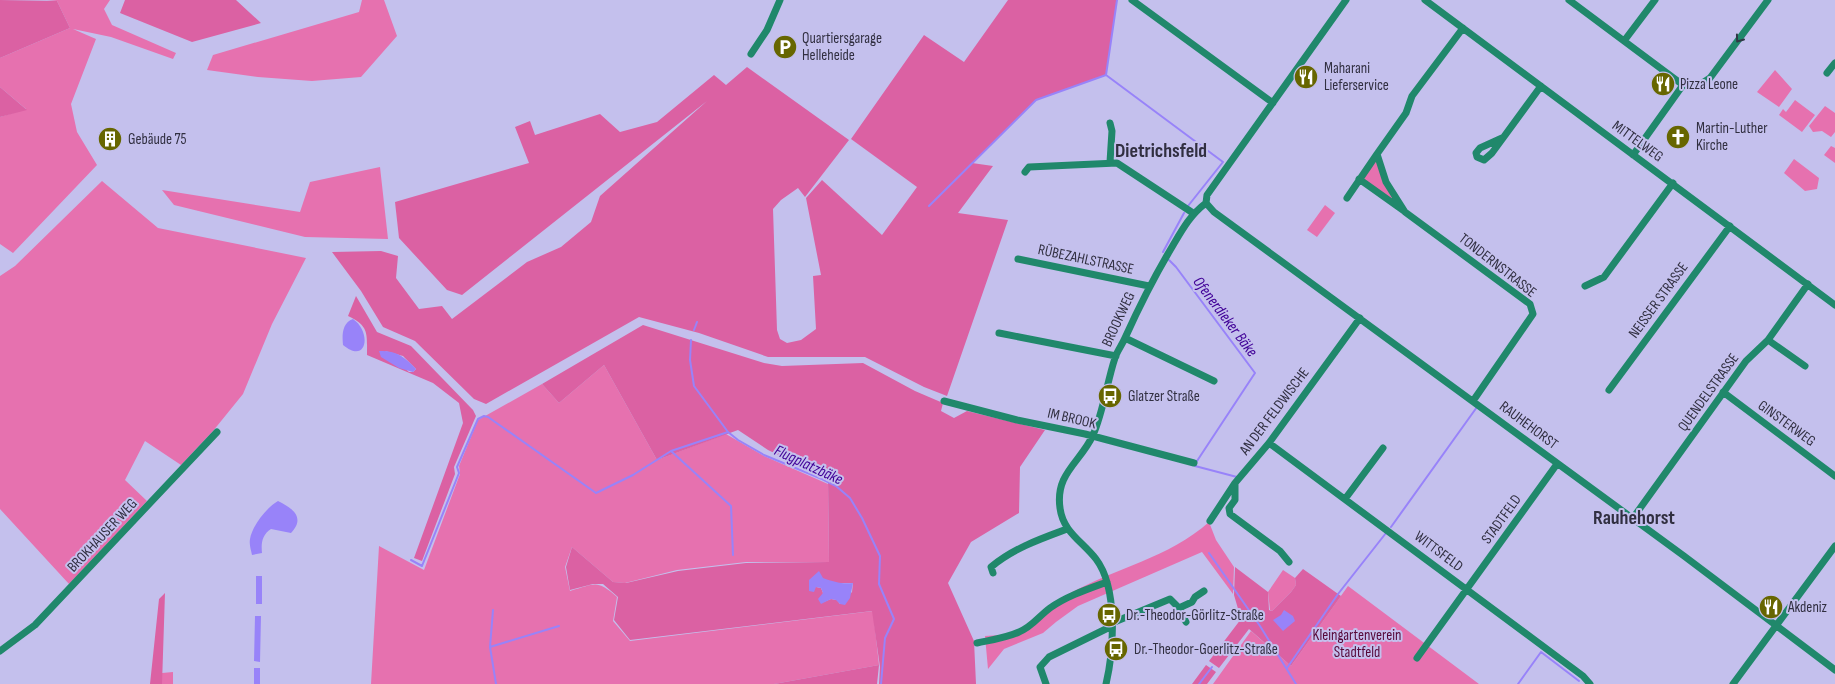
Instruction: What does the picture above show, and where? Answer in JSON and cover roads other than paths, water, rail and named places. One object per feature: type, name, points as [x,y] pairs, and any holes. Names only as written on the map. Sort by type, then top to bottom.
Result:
[{"type":"street","points":[[751,54],[767,30],[780,0]]},
{"type":"street","points":[[1132,0],[1273,103]]},
{"type":"street","name":"BROOKWEG","points":[[1106,684],[1110,665],[1112,624],[1107,582],[1098,561],[1067,529],[1062,518],[1059,506],[1062,482],[1093,436],[1116,356],[1149,286],[1193,213],[1206,203],[1206,195],[1346,0]]},
{"type":"street","name":"MITTELWEG","points":[[1425,0],[1835,305]]},
{"type":"street","points":[[1569,0],[1683,85],[1698,86],[1710,78],[1768,0]]},
{"type":"street","points":[[1624,41],[1655,0]]},
{"type":"street","points":[[1347,198],[1406,113],[1412,96],[1463,28]]},
{"type":"street","points":[[1827,73],[1835,63]]},
{"type":"street","points":[[1633,155],[1683,85]]},
{"type":"street","points":[[1502,138],[1541,86]]},
{"type":"street","points":[[1110,123],[1112,131],[1110,162]]},
{"type":"street","name":"TONDERNSTRASSE","points":[[1377,154],[1386,182],[1405,212]]},
{"type":"street","points":[[1025,172],[1029,167],[1117,163],[1193,213]]},
{"type":"street","name":"TONDERNSTRASSE","points":[[1359,179],[1530,304],[1533,314],[1473,401]]},
{"type":"street","points":[[1585,286],[1604,277],[1673,183]]},
{"type":"street","name":"RAUHEHORST","points":[[1206,203],[1214,212],[1633,518],[1835,670]]},
{"type":"street","name":"NEISSER STRASSE","points":[[1609,390],[1730,226]]},
{"type":"street","name":"RÜBEZAHLSTRASSE","points":[[1018,259],[1149,286]]},
{"type":"street","name":"QUENDELSTRASSE","points":[[1633,518],[1746,361],[1768,340],[1808,284]]},
{"type":"street","name":"AN DER FELDWISCHE","points":[[1210,521],[1235,483],[1269,442],[1360,318]]},
{"type":"street","points":[[999,333],[1116,356]]},
{"type":"street","points":[[1125,338],[1214,381]]},
{"type":"street","points":[[1768,340],[1805,366]]},
{"type":"street","name":"GINSTERWEG","points":[[1723,392],[1835,476]]},
{"type":"street","name":"IM BROOK","points":[[944,401],[1017,420],[1093,436],[1194,463]]},
{"type":"street","name":"BROKHAUSER WEG","points":[[0,651],[35,625],[217,432]]},
{"type":"street","name":"WITTSFELD","points":[[1269,442],[1546,647],[1583,676],[1587,683]]},
{"type":"street","points":[[1345,499],[1383,448]]},
{"type":"street","name":"STADTFELD","points":[[1417,658],[1557,464]]},
{"type":"street","points":[[1235,483],[1235,500],[1229,508],[1230,514],[1280,551],[1289,562]]},
{"type":"street","points":[[993,572],[991,567],[1004,556],[1023,546],[1067,529]]},
{"type":"street","points":[[1733,684],[1835,546]]},
{"type":"street","points":[[977,643],[1020,632],[1036,622],[1049,609],[1060,602],[1107,582]]},
{"type":"street","points":[[1179,608],[1192,602],[1195,596],[1204,591]]},
{"type":"street","points":[[1046,684],[1040,667],[1049,657],[1112,624],[1170,599],[1179,608],[1186,622]]},
{"type":"waterway","points":[[1117,0],[1106,75],[1223,162],[1188,206]]},
{"type":"waterway","points":[[929,206],[1036,100],[1106,75]]},
{"type":"waterway","name":"Ofenerdieker Bäke","points":[[1163,252],[1184,213]]},
{"type":"waterway","name":"Ofenerdieker Bäke","points":[[1169,260],[1255,373],[1197,461]]},
{"type":"waterway","name":"Flugplatzbäke","points":[[694,330],[697,322]]},
{"type":"waterway","name":"Flugplatzbäke","points":[[691,340],[690,360],[694,386],[728,432],[764,455],[836,486],[850,498],[862,518],[880,556],[879,584],[894,619],[885,638],[881,684]]},
{"type":"waterway","points":[[1391,527],[1477,407]]},
{"type":"waterway","points":[[411,560],[422,566],[459,473],[457,467],[478,419],[484,416],[596,493],[633,475],[671,451],[728,432]]},
{"type":"waterway","points":[[671,451],[731,506],[733,555]]},
{"type":"waterway","name":"Ofenerdieker Bäke","points":[[1195,466],[1237,477]]},
{"type":"waterway","points":[[1287,668],[1338,594],[1386,533]]},
{"type":"waterway","name":"Ofenerdieker Bäke","points":[[1209,553],[1260,626],[1296,684]]},
{"type":"waterway","points":[[493,610],[490,647],[496,684]]},
{"type":"waterway","points":[[490,647],[559,626]]},
{"type":"waterway","points":[[1518,684],[1541,652],[1579,681]]},
{"type":"waterway","points":[[1199,684],[1212,667]]},
{"type":"place","name":"Quartiersgarage Helleheide","points":[[785,47]]},
{"type":"place","name":"Maharani Lieferservice","points":[[1306,77]]},
{"type":"place","name":"Pizza Leone","points":[[1663,84]]},
{"type":"place","name":"Martin-Luther Kirche","points":[[1678,137]]},
{"type":"place","name":"Gebäude 75","points":[[110,139]]},
{"type":"place","name":"Glatzer Straße","points":[[1110,396]]},
{"type":"place","name":"Akdeniz","points":[[1771,607]]},
{"type":"place","name":"Dr.-Theodor-Görlitz-Straße","points":[[1109,615]]},
{"type":"place","name":"Dr.-Theodor-Goerlitz-Straße","points":[[1116,649]]},
{"type":"district","name":"Dietrichsfeld","points":[[1161,150]]},
{"type":"district","name":"Rauhehorst","points":[[1634,517]]},
{"type":"park label","name":"Kleingartenverein Stadtfeld","points":[[1357,644]]}]
